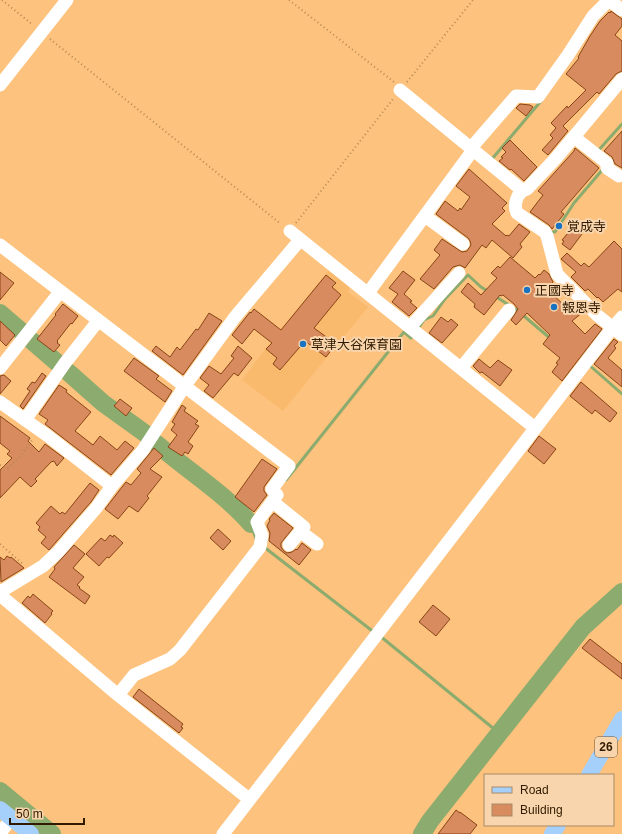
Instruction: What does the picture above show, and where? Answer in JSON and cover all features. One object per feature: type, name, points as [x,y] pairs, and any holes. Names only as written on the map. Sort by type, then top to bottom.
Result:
[{"type":"main road","name":"26","points":[[590,774],[622,719]]},
{"type":"main road","points":[[6,814],[31,834]]},
{"type":"street","points":[[0,85],[67,0]]},
{"type":"street","points":[[368,293],[472,149],[516,96],[538,97],[568,56],[593,16],[609,0],[622,10]]},
{"type":"street","points":[[617,331],[597,315],[557,274],[545,232],[517,213],[515,209],[516,198],[522,190],[527,189],[574,137],[622,79]]},
{"type":"street","points":[[401,90],[522,190]]},
{"type":"street","points":[[574,137],[607,163],[608,168],[619,176]]},
{"type":"street","points":[[425,216],[464,244]]},
{"type":"street","points":[[290,231],[535,428]]},
{"type":"street","points":[[0,592],[43,566],[58,552],[97,507],[112,486],[143,450],[184,387],[235,317],[300,240]]},
{"type":"street","points":[[0,245],[289,466],[272,489],[277,495],[257,522],[262,536],[260,547],[180,650],[170,659],[134,675],[118,695]]},
{"type":"street","points":[[410,328],[440,292],[459,273]]},
{"type":"street","points":[[0,368],[60,292]]},
{"type":"street","points":[[461,368],[509,310]]},
{"type":"street","points":[[222,834],[535,428],[617,331],[622,317]]},
{"type":"street","points":[[25,420],[65,363],[98,320]]},
{"type":"street","points":[[0,402],[40,430],[112,486]]},
{"type":"street","points":[[273,502],[304,527],[289,545]]},
{"type":"street","points":[[300,532],[317,544]]},
{"type":"street","points":[[0,595],[118,695],[249,799]]},
{"type":"street","points":[[0,834],[6,814]]},
{"type":"path","points":[[2,0],[290,231],[473,0]]},
{"type":"path","points":[[289,0],[401,90]]},
{"type":"path","points":[[0,465],[8,468],[22,454],[40,430]]},
{"type":"path","points":[[0,544],[32,572]]},
{"type":"shaded area","name":"草津大谷保育園","points":[[330,269],[351,286],[348,292],[368,307],[283,411],[242,380],[274,337]]},
{"type":"building","points":[[611,11],[622,19],[622,26],[615,35],[622,41],[622,71],[616,74],[599,94],[597,92],[563,126],[568,131],[548,155],[542,150],[553,138],[550,135],[556,128],[551,123],[567,106],[568,108],[586,90],[566,74],[579,58],[578,57],[600,21]]},
{"type":"building","points":[[520,104],[530,105],[533,107],[526,116],[516,108]]},
{"type":"building","points":[[622,131],[622,168],[615,164],[612,157],[604,151]]},
{"type":"building","points":[[510,140],[537,167],[524,181],[511,169],[510,170],[499,161],[503,158],[501,157],[506,152],[502,148]]},
{"type":"building","points":[[575,148],[599,168],[561,212],[564,214],[552,229],[549,225],[530,212],[543,195],[538,191]]},
{"type":"building","points":[[469,169],[507,203],[502,208],[505,211],[492,224],[506,236],[509,236],[519,224],[530,232],[520,244],[522,247],[513,258],[492,240],[486,248],[482,245],[465,268],[460,265],[453,267],[434,289],[420,279],[440,255],[434,250],[442,239],[462,252],[467,251],[471,245],[468,238],[436,214],[445,201],[458,211],[460,208],[461,210],[470,197],[456,186]]},
{"type":"building","points":[[573,227],[582,234],[570,250],[562,244],[564,241],[562,240]]},
{"type":"building","points":[[614,241],[622,249],[622,292],[618,289],[603,302],[588,289],[585,291],[571,277],[576,272],[561,259],[567,253],[581,266],[584,263],[589,267]]},
{"type":"building","points":[[510,257],[535,278],[544,270],[549,274],[553,282],[547,289],[567,308],[574,302],[583,312],[572,321],[585,334],[595,324],[602,329],[562,381],[552,372],[558,364],[556,363],[560,358],[543,344],[550,335],[527,313],[516,325],[511,320],[518,309],[503,295],[500,295],[484,315],[474,307],[475,304],[461,292],[468,283],[481,295],[497,278],[491,273],[498,266],[500,268]]},
{"type":"building","points":[[403,271],[415,280],[404,294],[417,308],[409,316],[392,302],[398,294],[389,288]]},
{"type":"building","points":[[0,272],[14,283],[0,300]]},
{"type":"building","points":[[326,275],[336,283],[332,287],[341,295],[314,328],[336,344],[326,357],[305,341],[280,370],[273,364],[277,358],[266,349],[272,343],[254,329],[242,344],[232,335],[254,309],[281,330]]},
{"type":"building","points":[[63,304],[78,316],[57,341],[60,345],[54,352],[37,339]]},
{"type":"building","points":[[209,313],[222,321],[183,375],[152,351],[156,346],[170,357],[177,347],[180,350],[196,329],[198,330]]},
{"type":"building","points":[[441,317],[448,322],[451,319],[458,325],[442,343],[429,333]]},
{"type":"building","points":[[0,321],[15,335],[6,346],[0,340]]},
{"type":"building","points":[[614,339],[618,342],[614,346],[616,348],[608,358],[622,370],[622,387],[594,364]]},
{"type":"building","points":[[238,346],[252,358],[238,376],[234,373],[213,398],[204,391],[209,385],[200,378],[209,366],[221,374],[234,358],[231,356]]},
{"type":"building","points":[[134,358],[159,376],[156,379],[172,391],[165,402],[124,371]]},
{"type":"building","points":[[479,359],[490,368],[498,360],[512,370],[500,386],[482,372],[480,373],[473,366]]},
{"type":"building","points":[[42,373],[46,376],[23,409],[20,406],[30,391],[27,389],[32,382],[35,383]]},
{"type":"building","points":[[4,375],[11,381],[0,394],[0,376]]},
{"type":"building","points":[[581,382],[617,413],[610,422],[595,410],[592,414],[570,396]]},
{"type":"building","points":[[59,385],[67,390],[66,392],[91,412],[75,431],[93,445],[100,436],[117,450],[125,441],[134,448],[111,475],[45,424],[48,420],[39,414]]},
{"type":"building","points":[[120,399],[132,408],[126,416],[114,406]]},
{"type":"building","points":[[182,405],[186,408],[184,411],[198,421],[195,424],[199,426],[188,442],[193,446],[188,454],[185,452],[182,456],[168,447],[177,435],[171,430],[175,424],[172,422]]},
{"type":"building","points":[[0,416],[30,438],[28,441],[39,452],[45,444],[64,458],[57,466],[54,461],[51,462],[35,479],[37,481],[31,487],[20,477],[0,498],[0,470],[12,458],[7,454],[10,451],[0,443]]},
{"type":"building","points":[[539,436],[556,449],[544,464],[528,451]]},
{"type":"building","points":[[154,448],[163,456],[150,469],[162,477],[147,496],[149,498],[138,512],[129,506],[118,519],[105,509],[126,482],[131,485],[141,473],[137,469]]},
{"type":"building","points":[[262,459],[277,469],[264,487],[264,491],[267,495],[254,512],[235,497]]},
{"type":"building","points":[[90,483],[99,490],[91,502],[49,550],[41,543],[46,537],[38,530],[40,527],[36,523],[51,506],[60,514],[62,512],[65,514]]},
{"type":"building","points":[[274,513],[293,528],[281,543],[281,547],[284,551],[287,553],[296,549],[297,550],[302,543],[311,550],[299,565],[269,541],[270,533],[267,526],[270,520],[269,519]]},
{"type":"building","points":[[218,529],[231,541],[223,550],[210,538]]},
{"type":"building","points":[[110,535],[113,537],[114,535],[123,543],[99,566],[86,554],[101,538],[105,541]]},
{"type":"building","points":[[74,545],[85,554],[73,568],[84,577],[77,585],[90,596],[85,604],[49,577],[55,569],[54,567]]},
{"type":"building","points":[[7,556],[10,558],[11,557],[24,568],[1,582],[0,557],[4,560]]},
{"type":"building","points":[[33,594],[53,611],[45,623],[22,603],[28,596],[30,598]]},
{"type":"building","points":[[433,605],[450,619],[436,636],[419,622]]},
{"type":"building","points":[[590,639],[622,664],[622,679],[582,648]]},
{"type":"building","points":[[139,689],[183,724],[181,727],[183,728],[179,733],[133,697]]},
{"type":"building","points":[[456,810],[477,825],[470,834],[438,834]]},
{"type":"waterway","points":[[494,161],[492,159],[541,101]]},
{"type":"waterway","points":[[597,152],[622,124]]},
{"type":"waterway","points":[[550,232],[555,232],[574,203],[603,169]]},
{"type":"waterway","points":[[417,330],[424,320],[433,316],[445,299],[468,275],[489,292]]},
{"type":"waterway","points":[[495,296],[518,311],[551,339]]},
{"type":"waterway","points":[[0,313],[21,331]]},
{"type":"waterway","points":[[286,480],[404,332],[411,338],[413,334]]},
{"type":"waterway","points":[[32,341],[61,366]]},
{"type":"waterway","points":[[588,364],[622,394]]},
{"type":"waterway","points":[[68,372],[103,403],[146,434]]},
{"type":"waterway","points":[[157,444],[218,492],[251,524]]},
{"type":"waterway","points":[[252,527],[256,539]]},
{"type":"waterway","points":[[264,547],[375,633]]},
{"type":"waterway","points":[[422,834],[430,821],[583,627],[622,592]]},
{"type":"waterway","points":[[380,636],[499,733]]},
{"type":"waterway","points":[[0,791],[52,834]]},
{"type":"place","name":"覚成寺","points":[[559,226]]},
{"type":"place","name":"正國寺","points":[[527,290]]},
{"type":"place","name":"報恩寺","points":[[554,307]]},
{"type":"place","name":"草津大谷保育園","points":[[303,344]]}]
